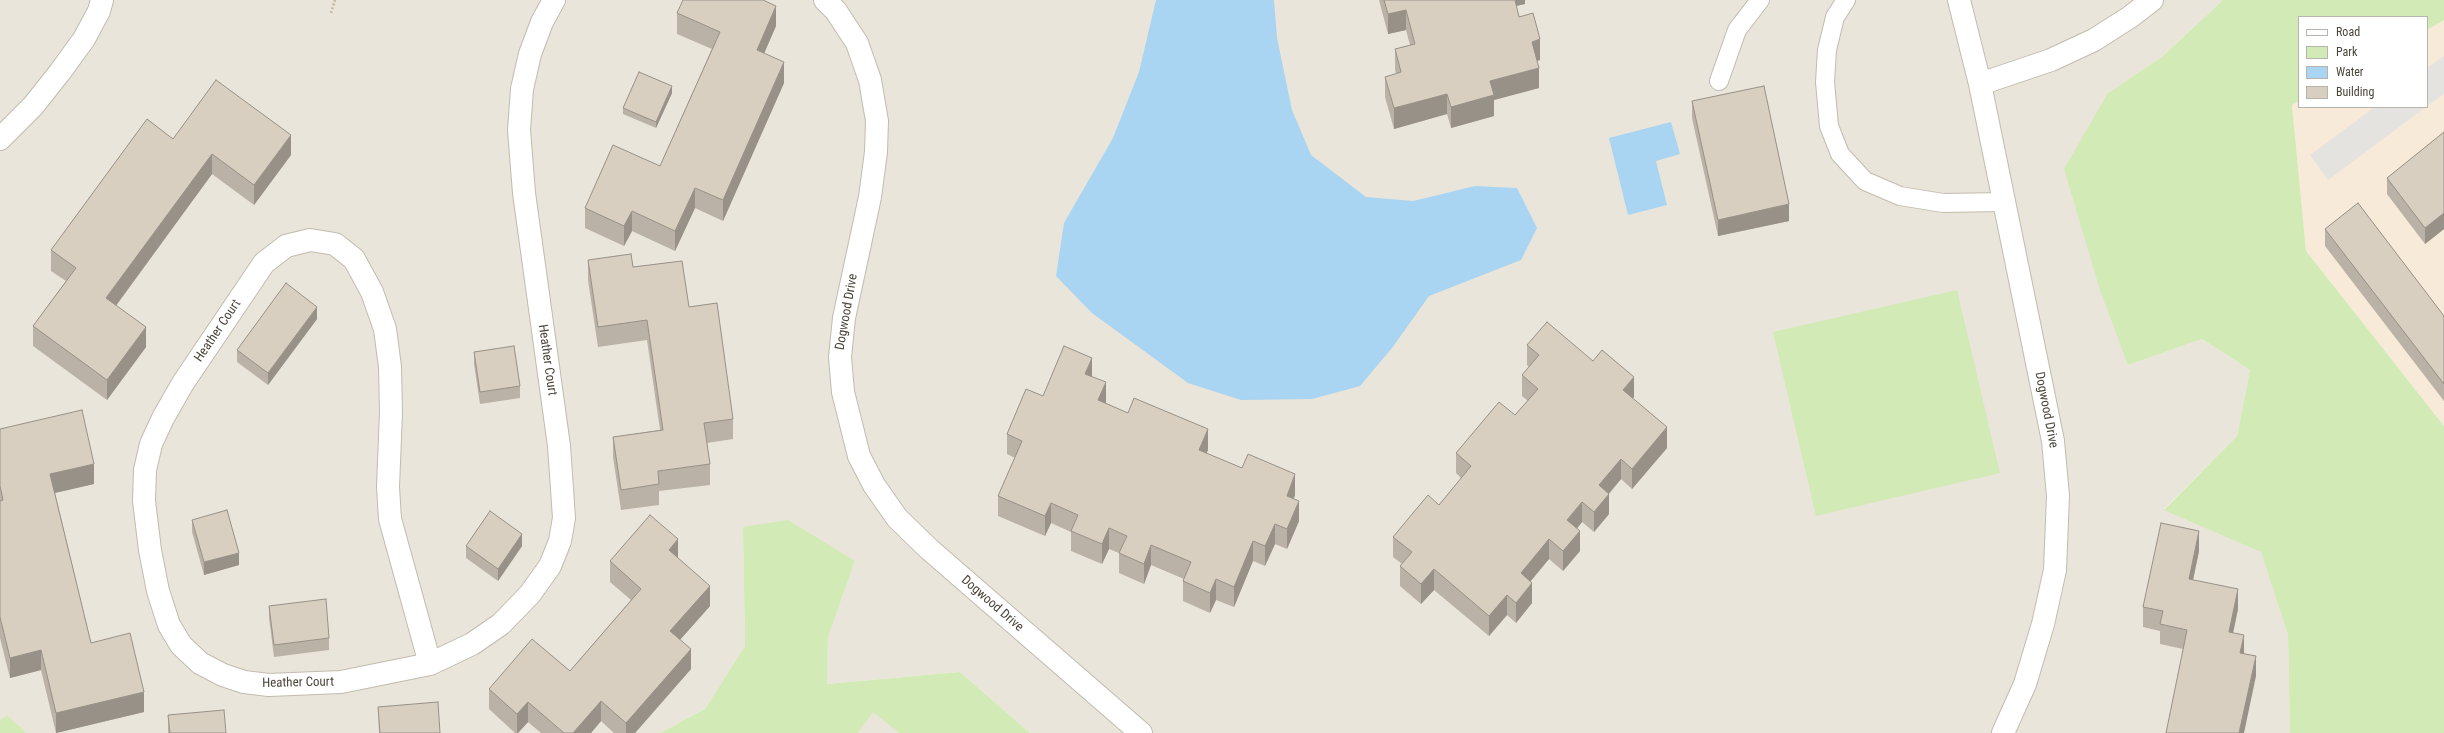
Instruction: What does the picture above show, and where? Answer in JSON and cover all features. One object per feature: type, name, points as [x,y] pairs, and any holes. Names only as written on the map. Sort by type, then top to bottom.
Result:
[{"type":"street","points":[[0,139],[33,106],[84,39],[99,12],[102,0]]},
{"type":"street","name":"Heather Court","points":[[430,664],[390,519],[388,488],[391,412],[390,367],[385,329],[375,299],[354,259],[335,244],[310,240],[286,246],[264,263],[183,383],[151,444],[145,470],[144,501],[158,590],[169,625],[182,645],[200,663],[223,675],[244,682],[269,686],[341,682],[430,664],[472,644],[501,624],[530,594],[550,566],[560,541],[564,518],[559,446],[524,193],[519,130],[522,89],[530,54],[542,22],[554,0]]},
{"type":"street","name":"Dogwood Drive","points":[[825,0],[836,11],[857,43],[870,80],[877,121],[876,152],[870,197],[844,318],[840,357],[843,392],[859,456],[874,485],[897,518],[929,549],[1140,733]]},
{"type":"street","name":"Dogwood Drive","points":[[1959,0],[1980,84],[2053,441],[2058,496],[2054,570],[2043,624],[2025,684],[2003,733]]},
{"type":"street","points":[[1980,84],[2051,60],[2094,40],[2130,17],[2152,0]]},
{"type":"lane","points":[[1719,81],[1737,30],[1760,0]]},
{"type":"lane","points":[[1846,0],[1836,18],[1827,50],[1825,82],[1829,126],[1840,154],[1865,181],[1900,196],[1943,203],[2004,202]]},
{"type":"path","points":[[331,12],[335,0]]},
{"type":"shaded area","points":[[0,0],[2223,0],[2163,56],[2108,93],[2128,365],[2202,339],[2250,370],[2237,436],[2164,509],[2261,551],[2288,635],[2290,733],[1030,733],[960,672],[826,684],[828,637],[855,561],[743,527],[745,646],[705,709],[660,733],[27,733],[7,715],[0,720]]},
{"type":"shaded area","points":[[2444,20],[2444,426],[2306,251],[2292,105],[2298,102],[2298,108],[2428,108],[2428,29]]},
{"type":"shaded area","points":[[2444,56],[2444,94],[2428,105],[2428,67]]},
{"type":"shaded area","points":[[2374,108],[2425,108],[2328,180],[2310,155]]},
{"type":"shaded area","points":[[873,711],[899,733],[858,733]]},
{"type":"green space","points":[[2223,0],[2444,0],[2444,20],[2428,29],[2428,16],[2298,16],[2298,102],[2292,105],[2306,251],[2444,426],[2444,733],[2290,733],[2288,635],[2261,552],[2164,510],[2237,436],[2250,370],[2202,339],[2128,365],[2101,293],[2064,169],[2108,93],[2163,56]]},
{"type":"green space","points":[[1957,290],[2000,473],[1816,516],[1773,332]]},
{"type":"green space","points":[[788,520],[855,561],[828,637],[827,684],[960,672],[1030,733],[899,733],[873,712],[858,733],[660,733],[705,709],[745,646],[743,527]]},
{"type":"green space","points":[[7,715],[27,733],[0,733],[0,720]]},
{"type":"water","points":[[1156,0],[1274,0],[1277,38],[1292,110],[1311,155],[1366,197],[1413,201],[1475,186],[1517,188],[1537,228],[1521,260],[1429,296],[1392,348],[1360,386],[1312,399],[1241,400],[1188,383],[1092,313],[1056,276],[1064,223],[1113,138],[1139,72]]},
{"type":"water","points":[[1671,122],[1680,154],[1656,161],[1667,205],[1628,215],[1609,138]]},
{"type":"building","points":[[683,0],[763,0],[776,6],[757,50],[784,62],[723,200],[695,188],[675,231],[632,211],[624,226],[585,208],[613,145],[660,166],[720,32],[677,13]]},
{"type":"building","points":[[1384,0],[1515,0],[1519,17],[1533,13],[1540,39],[1532,42],[1539,68],[1490,81],[1494,95],[1451,107],[1447,94],[1394,108],[1385,77],[1401,72],[1395,49],[1415,44],[1406,10],[1388,14]]},
{"type":"building","points":[[639,72],[672,86],[656,122],[623,108]]},
{"type":"building","points":[[216,80],[291,135],[254,185],[212,154],[106,298],[146,327],[107,380],[33,326],[76,268],[51,250],[147,119],[173,139]]},
{"type":"building","points":[[1764,86],[1789,204],[1718,220],[1692,101]]},
{"type":"building","points":[[2444,132],[2444,213],[2425,228],[2387,178]]},
{"type":"building","points":[[2358,203],[2444,316],[2444,384],[2325,229]]},
{"type":"building","points":[[631,254],[633,267],[682,261],[689,307],[717,303],[733,419],[704,423],[710,464],[658,471],[659,484],[621,490],[613,437],[663,430],[647,320],[598,327],[588,260]]},
{"type":"building","points":[[286,283],[317,307],[268,373],[237,350]]},
{"type":"building","points":[[1547,322],[1593,361],[1602,350],[1634,377],[1623,390],[1667,427],[1632,469],[1621,459],[1599,485],[1609,494],[1594,512],[1582,502],[1567,520],[1580,531],[1563,551],[1549,539],[1521,573],[1532,583],[1516,603],[1507,595],[1489,616],[1434,569],[1421,584],[1400,566],[1412,552],[1393,537],[1428,495],[1439,505],[1471,466],[1456,453],[1499,402],[1515,415],[1538,389],[1522,375],[1539,355],[1527,345]]},
{"type":"building","points":[[514,346],[520,386],[480,392],[474,352]]},
{"type":"building","points":[[1064,346],[1092,358],[1085,374],[1106,382],[1098,400],[1128,413],[1134,398],[1208,429],[1199,450],[1242,468],[1248,454],[1295,474],[1287,496],[1299,501],[1287,529],[1275,524],[1265,546],[1253,541],[1234,587],[1216,579],[1210,593],[1183,581],[1191,562],[1151,545],[1144,564],[1119,553],[1127,536],[1109,528],[1102,544],[1071,531],[1078,515],[1051,503],[1045,516],[998,496],[1022,441],[1007,434],[1026,389],[1043,396]]},
{"type":"building","points":[[82,410],[94,464],[50,474],[91,643],[130,633],[144,692],[56,713],[41,650],[10,658],[0,617],[0,501],[3,500],[0,486],[0,429]]},
{"type":"building","points":[[227,510],[239,553],[204,562],[192,520]]},
{"type":"building","points":[[490,511],[522,534],[498,569],[466,546]]},
{"type":"building","points":[[650,515],[678,539],[669,550],[710,586],[670,631],[691,649],[626,723],[601,701],[573,733],[564,733],[528,702],[517,714],[489,689],[532,639],[570,671],[641,589],[610,561]]},
{"type":"building","points":[[2161,523],[2199,531],[2189,579],[2238,589],[2229,632],[2244,635],[2240,653],[2256,656],[2239,733],[2166,733],[2187,630],[2160,624],[2163,611],[2143,607]]},
{"type":"building","points":[[326,599],[329,638],[274,645],[269,606]]},
{"type":"building","points":[[438,702],[440,733],[380,733],[378,707]]},
{"type":"building","points":[[224,710],[226,733],[170,733],[168,715]]}]
